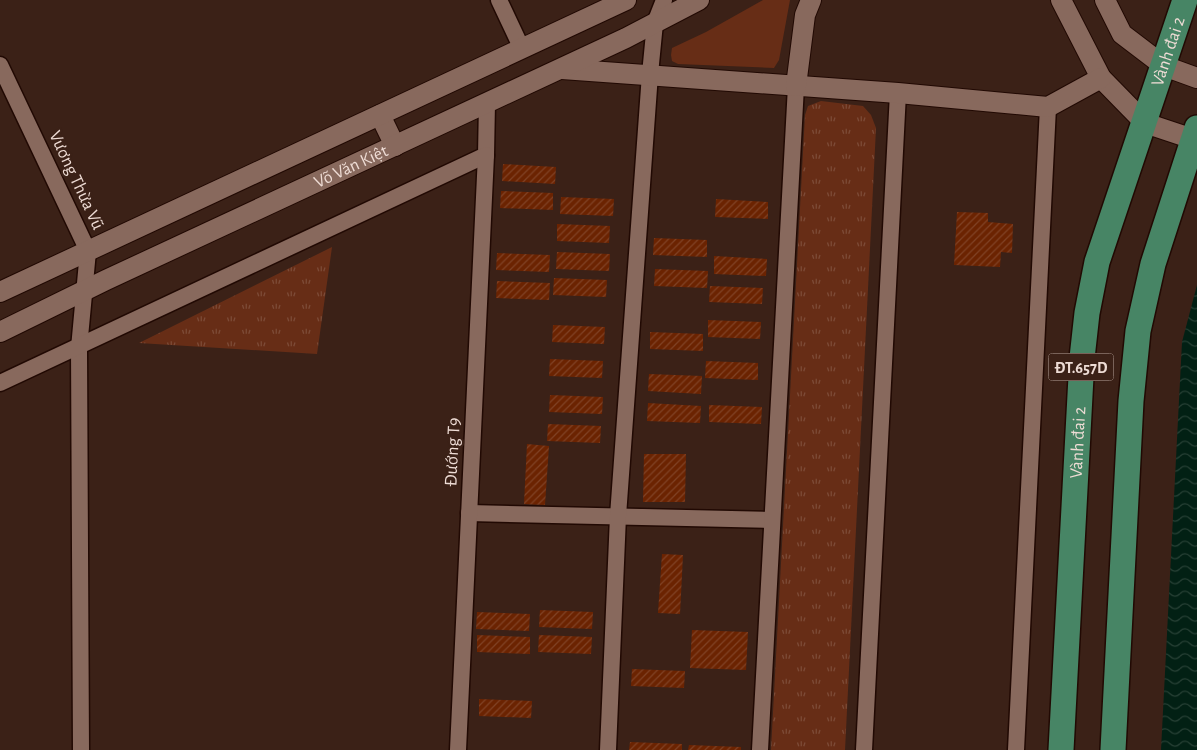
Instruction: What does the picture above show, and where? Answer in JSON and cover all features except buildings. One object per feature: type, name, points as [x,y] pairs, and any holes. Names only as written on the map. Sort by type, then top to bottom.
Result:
[{"type":"main road","name":"Vành đai 2","points":[[1061,750],[1082,358],[1087,313],[1098,262],[1185,0]]},
{"type":"main road","name":"ĐT.657D","points":[[1113,750],[1131,411],[1138,331],[1153,264],[1195,134]]},
{"type":"street","points":[[499,0],[522,49]]},
{"type":"street","name":"Võ Văn Kiệt","points":[[0,292],[626,0]]},
{"type":"street","points":[[608,750],[618,516],[650,74],[655,23],[664,0]]},
{"type":"street","name":"Võ Văn Kiệt","points":[[0,332],[487,103],[699,0]]},
{"type":"street","points":[[760,750],[796,86],[806,14],[811,0]]},
{"type":"street","points":[[1061,0],[1102,78],[1145,123],[1195,134]]},
{"type":"street","points":[[1105,0],[1122,34],[1164,66],[1197,78]]},
{"type":"street","name":"Vương Thừa Vũ","points":[[0,65],[88,251],[79,348],[81,750]]},
{"type":"street","points":[[560,68],[898,93],[1048,107],[1102,78]]},
{"type":"street","points":[[475,71],[487,103]]},
{"type":"street","points":[[864,750],[898,93]]},
{"type":"street","name":"Đướng T9","points":[[458,750],[487,103]]},
{"type":"street","points":[[1016,750],[1048,107]]},
{"type":"street","points":[[380,115],[395,146]]},
{"type":"street","points":[[0,383],[79,348],[486,155]]},
{"type":"street","points":[[469,513],[772,520]]},
{"type":"green space","points":[[763,0],[790,0],[779,60],[774,68],[678,64],[672,61],[672,48],[706,32]]},
{"type":"green space","points":[[821,101],[863,106],[871,115],[876,128],[845,750],[771,750],[805,115],[808,106]]},
{"type":"green space","points":[[332,247],[317,354],[139,343]]},
{"type":"water","points":[[1197,285],[1197,750],[1161,750],[1182,342]]}]
